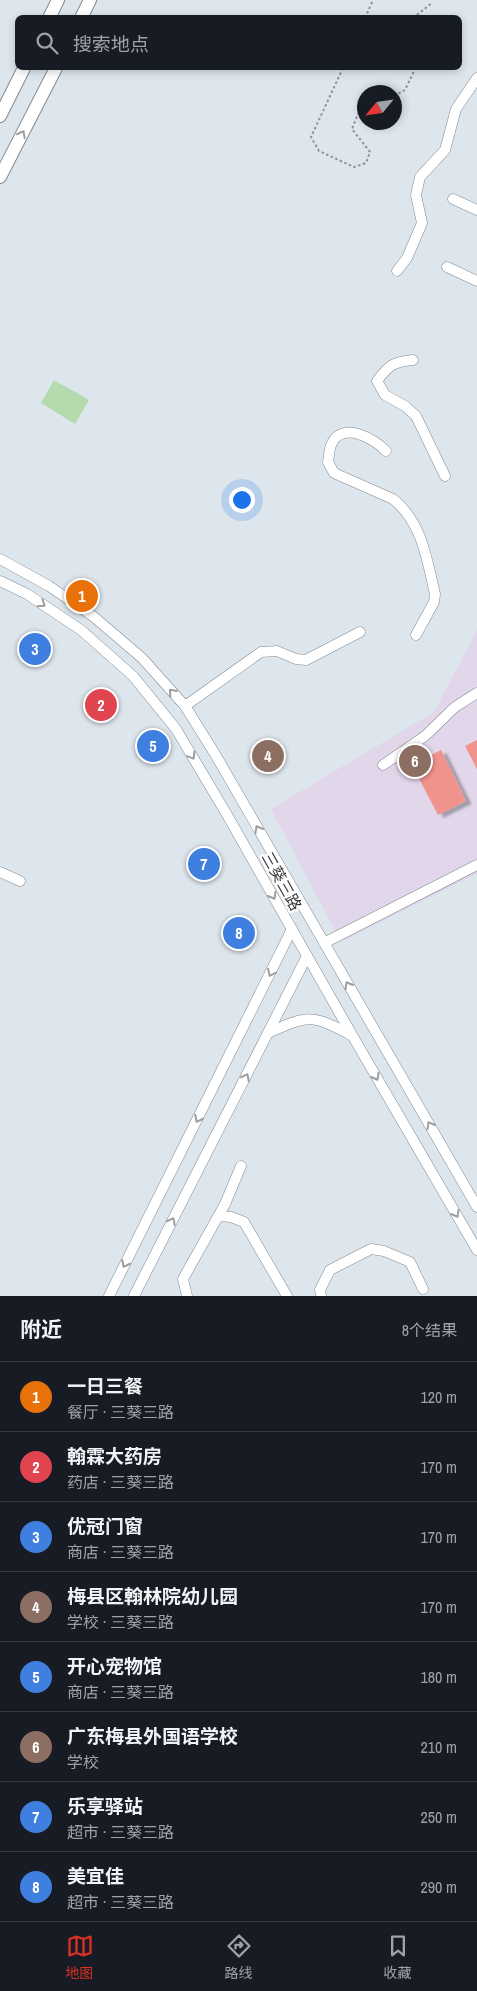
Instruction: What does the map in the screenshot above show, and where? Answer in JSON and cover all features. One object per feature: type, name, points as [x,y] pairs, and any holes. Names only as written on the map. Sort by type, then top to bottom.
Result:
[{"type":"main road","points":[[50,15],[58,0]]},
{"type":"main road","points":[[82,15],[90,0]]},
{"type":"main road","points":[[0,116],[23,70]]},
{"type":"main road","points":[[0,177],[55,70]]},
{"type":"street","points":[[397,271],[407,258],[422,223],[416,195],[420,177],[445,150],[456,109],[477,78]]},
{"type":"street","points":[[453,199],[477,210]]},
{"type":"street","points":[[448,267],[477,281]]},
{"type":"street","points":[[413,360],[397,361],[387,368],[378,381],[385,395],[405,406],[416,416],[445,476]]},
{"type":"street","points":[[386,451],[379,443],[354,432],[348,432],[336,438],[332,444],[328,462],[334,473],[393,499],[400,504],[420,534],[436,594],[434,602],[416,635]]},
{"type":"street","name":"三葵三路","points":[[0,559],[49,586],[94,617],[142,658],[185,706],[216,754],[477,1207]]},
{"type":"street","name":"三葵三路","points":[[0,581],[27,594],[81,630],[133,676],[176,729],[477,1250]]},
{"type":"street","points":[[185,706],[261,652],[277,651],[296,659],[306,660],[360,632]]},
{"type":"street","points":[[383,765],[425,736],[455,707],[477,693]]},
{"type":"street","points":[[324,943],[477,865]]},
{"type":"street","points":[[0,872],[20,882]]},
{"type":"street","points":[[109,1296],[292,929]]},
{"type":"street","points":[[134,1296],[307,956]]},
{"type":"street","points":[[268,1033],[308,1018],[326,1021],[352,1035]]},
{"type":"street","points":[[188,1296],[183,1279],[219,1216],[241,1166]]},
{"type":"street","points":[[219,1216],[231,1217],[244,1222],[287,1296]]},
{"type":"street","points":[[319,1295],[330,1270],[371,1249],[410,1262],[423,1289]]},
{"type":"path","points":[[366,15],[373,0]]},
{"type":"path","points":[[417,15],[432,2]]},
{"type":"path","points":[[342,70],[311,138],[320,151],[354,167],[366,164],[370,152],[352,130],[357,117]]},
{"type":"path","points":[[402,92],[406,90],[413,70]]},
{"type":"shaded area","points":[[477,630],[477,874],[341,942],[271,809],[434,712]]},
{"type":"green space","points":[[54,380],[89,400],[75,424],[41,403]]},
{"type":"building","points":[[477,740],[477,769],[465,746]]},
{"type":"building","points":[[441,750],[466,801],[438,815],[412,765]]},
{"type":"place","name":"一日三餐","points":[[82,596]]},
{"type":"place","name":"优冠门窗","points":[[35,649]]},
{"type":"place","name":"翰霖大药房","points":[[101,705]]},
{"type":"place","name":"开心宠物馆","points":[[153,746]]},
{"type":"place","name":"梅县区翰林院幼儿园","points":[[268,756]]},
{"type":"place","name":"广东梅县外国语学校","points":[[415,761]]},
{"type":"place","name":"乐享驿站","points":[[204,864]]},
{"type":"place","name":"美宜佳","points":[[239,933]]}]
